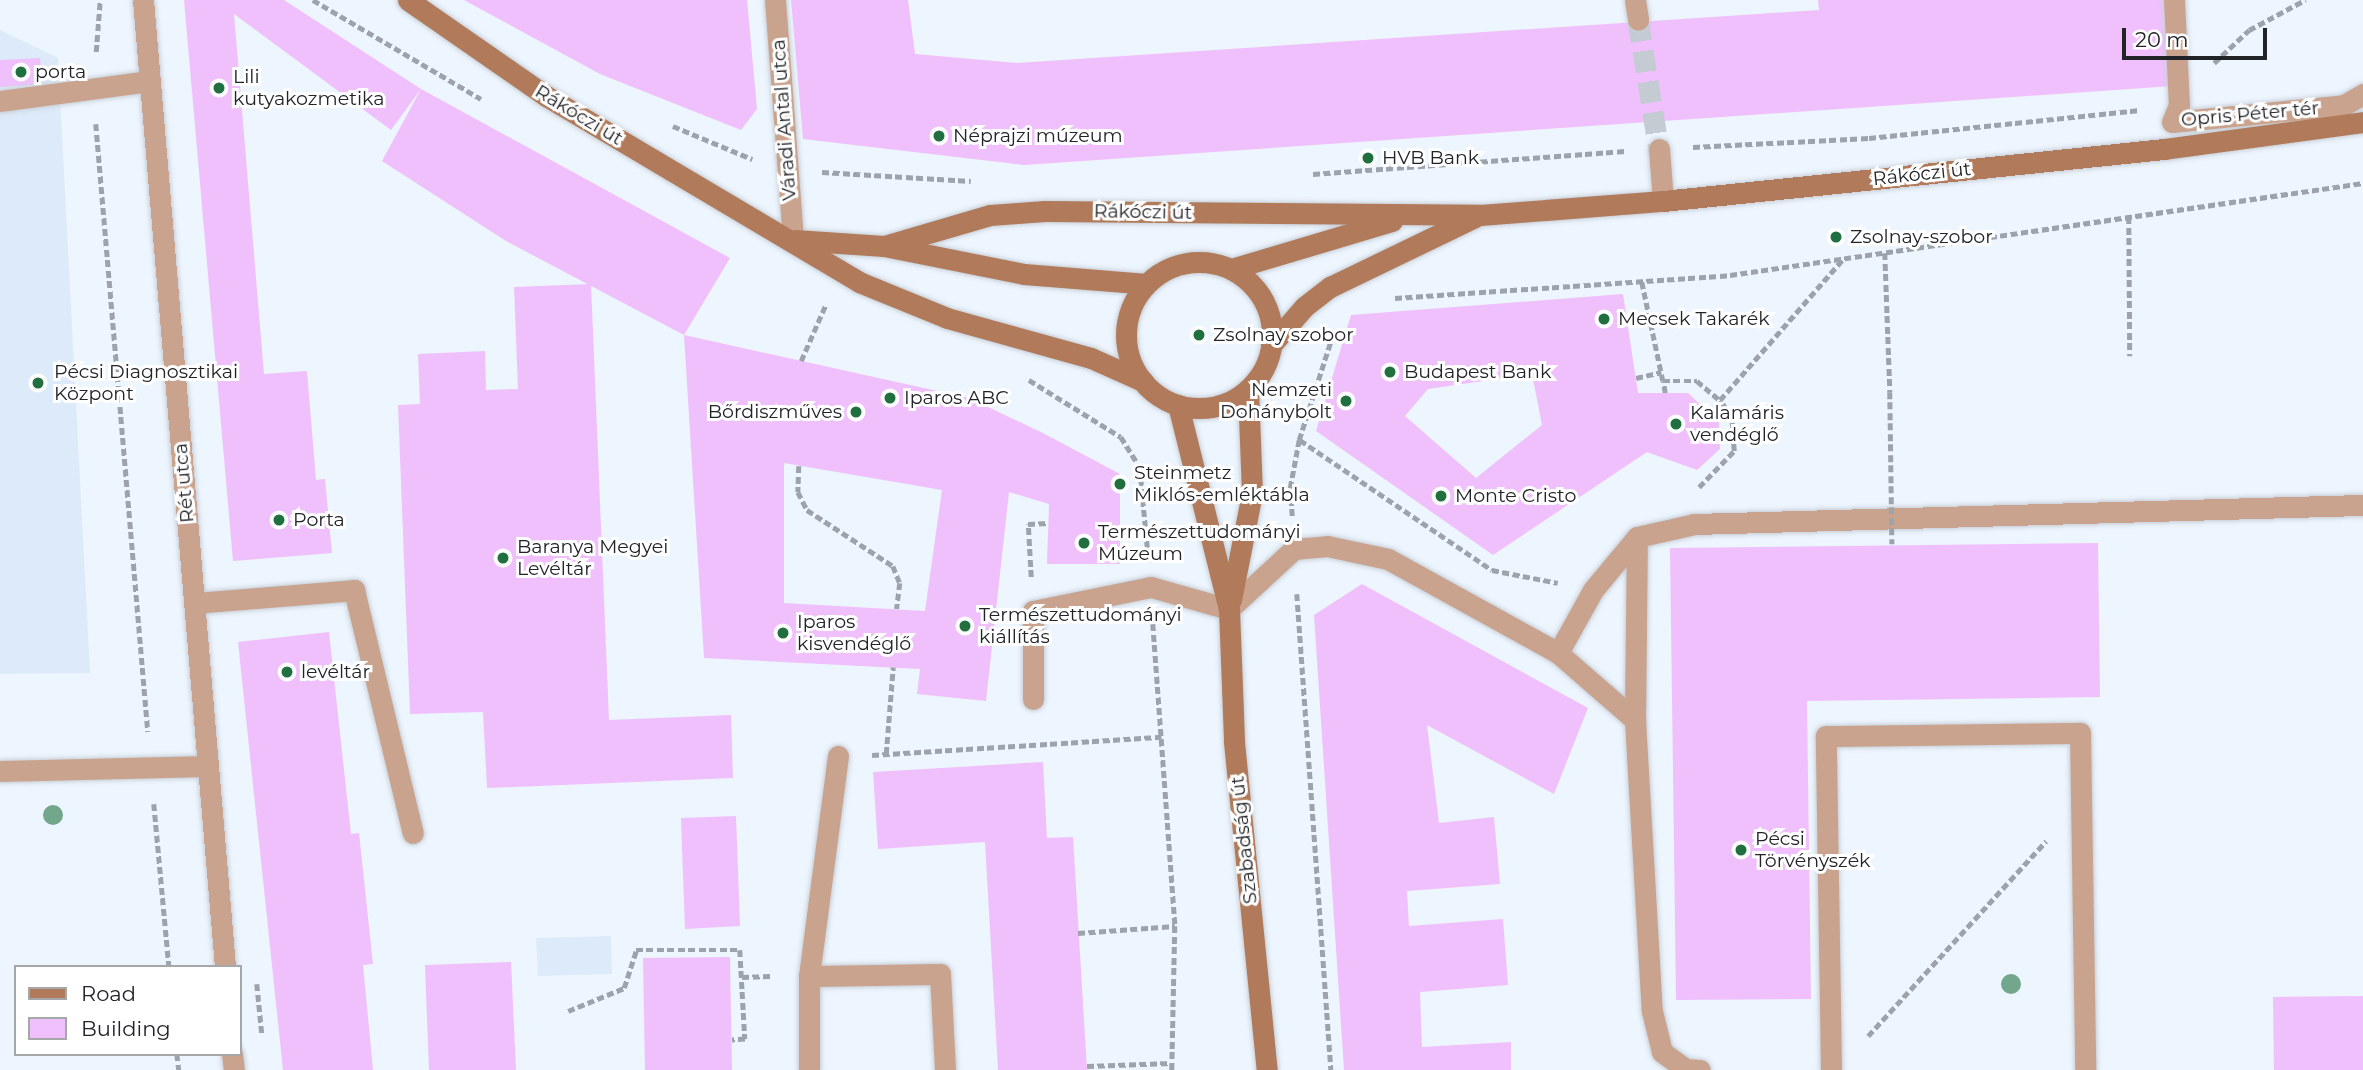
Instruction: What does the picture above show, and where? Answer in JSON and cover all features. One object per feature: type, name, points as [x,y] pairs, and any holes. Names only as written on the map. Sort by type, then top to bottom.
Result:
[{"type":"street","name":"Rét utca","points":[[143,0],[225,965]]},
{"type":"street","name":"Rákóczi út","points":[[408,0],[546,96],[793,240],[859,282],[947,318],[1091,358],[1143,381]]},
{"type":"street","name":"Váradi Antal utca","points":[[775,0],[793,240]]},
{"type":"street","name":"Opris Péter tér","points":[[2174,0],[2179,105],[2172,122],[2344,104],[2363,94]]},
{"type":"street","points":[[0,102],[149,81]]},
{"type":"street","name":"Rákóczi út","points":[[884,246],[990,215],[1045,211],[1480,215],[1664,201],[2164,149],[2363,122]]},
{"type":"street","points":[[1659,149],[1664,201]]},
{"type":"street","name":"Rákóczi út","points":[[1271,345],[1304,307],[1330,287],[1480,215]]},
{"type":"street","name":"Rákóczi út","points":[[1231,270],[1408,216]]},
{"type":"street","name":"Rákóczi út","points":[[793,240],[884,246],[1024,274],[1147,284]]},
{"type":"street","points":[[1186,263],[1231,270],[1261,298],[1269,314],[1271,345],[1264,368],[1248,388],[1216,405],[1178,405],[1143,381],[1128,353],[1126,331],[1134,301],[1147,284],[1165,270],[1186,263]]},
{"type":"street","name":"Szabadság út","points":[[1229,609],[1252,493],[1248,388]]},
{"type":"street","name":"Szabadság út","points":[[1178,405],[1229,609],[1234,742],[1267,1070]]},
{"type":"street","points":[[1558,653],[1593,590],[1637,537],[1694,524],[2363,505]]},
{"type":"street","points":[[1637,537],[1635,720],[1652,1011],[1662,1052],[1685,1069],[1700,1070]]},
{"type":"street","points":[[1033,699],[1033,611],[1151,587],[1229,609],[1294,549],[1327,546],[1388,559],[1558,653],[1635,720]]},
{"type":"street","points":[[194,603],[354,590],[413,833]]},
{"type":"street","points":[[1831,1070],[1826,736],[2080,733],[2085,1070]]},
{"type":"street","points":[[809,1070],[809,976],[838,756]]},
{"type":"street","points":[[0,771],[208,766]]},
{"type":"street","points":[[809,976],[940,974],[945,1070]]},
{"type":"path","points":[[100,0],[93,89],[169,965]]},
{"type":"path","points":[[1384,299],[1642,282],[1843,259],[2363,183]]},
{"type":"path","points":[[2129,217],[2130,356]]},
{"type":"path","points":[[1885,253],[1892,544]]},
{"type":"path","points":[[1720,400],[1843,259]]},
{"type":"path","points":[[1642,282],[1665,393]]},
{"type":"path","points":[[801,361],[827,302]]},
{"type":"path","points":[[1331,1070],[1290,488],[1299,440],[1336,327]]},
{"type":"path","points":[[1636,378],[1661,372]]},
{"type":"path","points":[[1664,381],[1697,380],[1720,400],[1732,419],[1734,451],[1721,464]]},
{"type":"path","points":[[1299,440],[1492,570],[1593,590]]},
{"type":"path","points":[[799,466],[798,492],[807,510],[893,566],[900,583],[897,609]]},
{"type":"path","points":[[1143,496],[1175,926],[1172,1070]]},
{"type":"path","points":[[1033,611],[1028,524],[1048,523]]},
{"type":"path","points":[[886,754],[893,667]]},
{"type":"path","points":[[838,756],[1161,737]]},
{"type":"path","points":[[1864,1039],[2081,803]]},
{"type":"path","points":[[1078,933],[1175,926]]},
{"type":"path","points":[[568,1011],[624,988],[636,950],[740,950],[745,1039],[732,1040]]},
{"type":"path","points":[[1087,1066],[1171,1063]]},
{"type":"shaded area","name":"Pécsi Diagnosztikai Központ","points":[[0,30],[58,58],[90,673],[0,674]]},
{"type":"shaded area","points":[[611,936],[612,974],[538,976],[536,938]]},
{"type":"building","points":[[184,0],[284,0],[421,89],[391,130],[234,14],[264,374],[307,371],[316,480],[325,479],[332,553],[233,561]]},
{"type":"building","points":[[464,0],[747,0],[757,109],[741,130],[600,74]]},
{"type":"building","points":[[791,0],[908,0],[915,54],[1017,63],[1819,10],[1818,0],[2167,0],[2173,86],[1024,165],[803,139]]},
{"type":"building","name":"porta","points":[[40,58],[42,84],[0,87],[0,60]]},
{"type":"building","points":[[421,89],[730,258],[684,335],[506,241],[382,161]]},
{"type":"building","name":"Baranya Megyei Levéltár","points":[[591,284],[609,720],[731,715],[733,778],[487,788],[483,712],[410,714],[398,405],[420,404],[418,354],[485,351],[486,390],[518,389],[514,287]]},
{"type":"building","points":[[1623,294],[1638,393],[1688,393],[1719,422],[1720,449],[1697,470],[1647,452],[1493,555],[1316,431],[1351,315]],"holes":[[[1532,374],[1542,425],[1476,478],[1405,416],[1428,389]]]},
{"type":"building","points":[[684,335],[969,398],[1120,474],[1120,564],[1047,564],[1049,504],[1009,492],[986,701],[917,694],[920,669],[704,658]],"holes":[[[784,463],[942,490],[925,611],[784,603]]]},
{"type":"building","name":"Pécsi Törvényszék","points":[[2098,543],[2100,697],[1807,701],[1811,999],[1676,1000],[1670,548]]},
{"type":"building","points":[[1362,584],[1588,708],[1554,794],[1427,725],[1439,823],[1494,817],[1500,884],[1407,891],[1409,926],[1503,919],[1508,985],[1420,992],[1422,1047],[1511,1042],[1511,1070],[1344,1070],[1314,615]]},
{"type":"building","points":[[329,632],[351,834],[359,833],[373,964],[363,965],[373,1070],[283,1070],[238,642]]},
{"type":"building","points":[[1043,762],[1047,838],[1073,837],[1087,1070],[998,1070],[985,842],[878,849],[873,772]]},
{"type":"building","points":[[736,816],[740,926],[685,929],[681,818]]},
{"type":"building","points":[[730,957],[732,1070],[645,1070],[643,958]]},
{"type":"building","points":[[511,962],[516,1070],[429,1070],[425,965]]},
{"type":"building","points":[[2363,996],[2363,1070],[2274,1070],[2273,997]]},
{"type":"tunnel","points":[[1638,20],[1659,149]]},
{"type":"place","name":"porta","points":[[21,72]]},
{"type":"place","name":"Lili kutyakozmetika","points":[[219,88]]},
{"type":"place","name":"Néprajzi múzeum","points":[[939,136]]},
{"type":"place","name":"HVB Bank","points":[[1368,158]]},
{"type":"place","name":"Zsolnay-szobor","points":[[1836,237]]},
{"type":"place","name":"Mecsek Takarék","points":[[1604,319]]},
{"type":"place","name":"Zsolnay szobor","points":[[1199,335]]},
{"type":"place","name":"Budapest Bank","points":[[1390,372]]},
{"type":"place","name":"Pécsi Diagnosztikai Központ","points":[[38,383]]},
{"type":"place","name":"Iparos ABC","points":[[890,398]]},
{"type":"place","name":"Nemzeti Dohánybolt","points":[[1346,401]]},
{"type":"place","name":"Bőrdiszműves","points":[[856,412]]},
{"type":"place","name":"Kalamáris vendéglő","points":[[1676,424]]},
{"type":"place","name":"Steinmetz Miklós-emléktábla","points":[[1120,484]]},
{"type":"place","name":"Monte Cristo","points":[[1441,496]]},
{"type":"place","name":"Porta","points":[[279,520]]},
{"type":"place","name":"Természettudományi Múzeum","points":[[1084,543]]},
{"type":"place","name":"Baranya Megyei Levéltár","points":[[503,558]]},
{"type":"place","name":"Természettudományi kiállítás","points":[[965,626]]},
{"type":"place","name":"Iparos kisvendéglő","points":[[783,633]]},
{"type":"place","name":"levéltár","points":[[287,672]]},
{"type":"place","name":"Pécsi Törvényszék","points":[[1741,850]]}]
